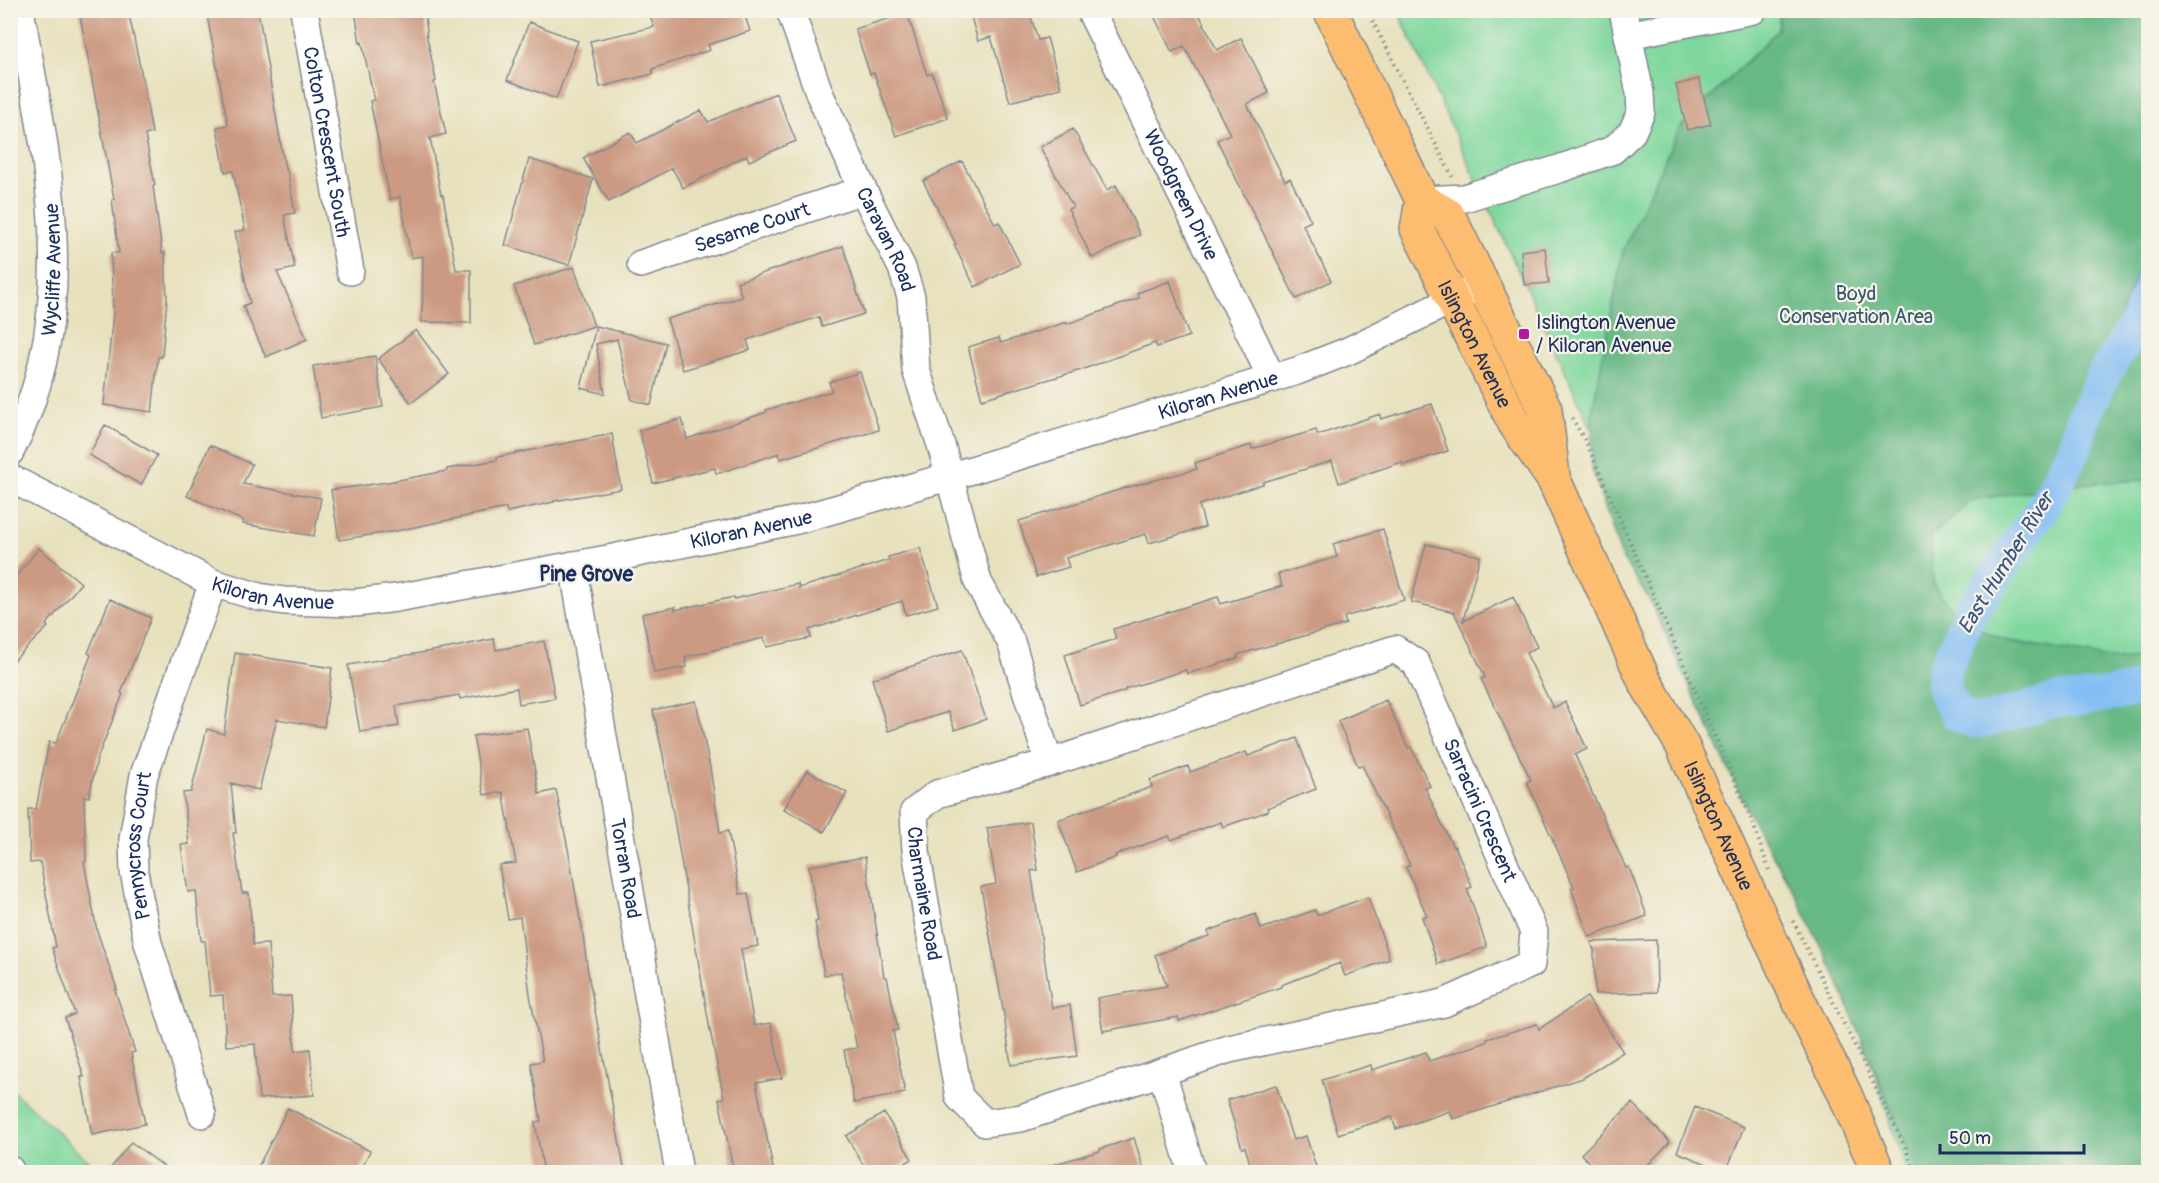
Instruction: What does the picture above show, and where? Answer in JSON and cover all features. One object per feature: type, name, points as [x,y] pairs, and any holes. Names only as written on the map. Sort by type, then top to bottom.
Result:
[{"type":"main road","points":[[1330,10],[1422,200]]},
{"type":"main road","name":"Islington Avenue","points":[[1554,480],[1545,409],[1448,215],[1422,200],[1417,229],[1515,424],[1554,480],[1645,682],[1682,745],[1796,995],[1844,1092],[1878,1173]]},
{"type":"street","name":"Wycliffe Avenue","points":[[10,452],[28,412],[41,372],[50,331],[55,255],[54,219],[20,10]]},
{"type":"street","name":"Colton Crescent South","points":[[304,10],[350,271]]},
{"type":"street","name":"Caravan Road","points":[[789,10],[820,95],[862,190],[902,268],[911,297],[916,370],[950,477]]},
{"type":"street","name":"Woodgreen Drive","points":[[1090,10],[1272,379]]},
{"type":"street","points":[[1422,200],[1464,198],[1612,150],[1632,132],[1641,112],[1640,93],[1625,23],[1753,10]]},
{"type":"street","name":"Sesame Court","points":[[641,264],[862,190]]},
{"type":"street","name":"Kiloran Avenue","points":[[10,478],[213,583],[259,597],[284,601],[355,603],[396,598],[797,520],[950,477],[1272,379],[1348,351],[1483,284]]},
{"type":"street","points":[[950,477],[978,582],[1011,642],[1049,763]]},
{"type":"street","name":"Torran Road","points":[[573,565],[679,1173]]},
{"type":"street","name":"Pennycross Court","points":[[202,1114],[148,943],[134,872],[133,839],[137,806],[150,754],[213,583]]},
{"type":"street","name":"Sarracini Crescent","points":[[1049,763],[1395,649],[1416,663],[1534,933],[1531,964],[1444,1003],[1229,1049],[1162,1072]]},
{"type":"street","name":"Charmaine Road","points":[[1049,763],[938,794],[914,812],[916,851],[958,1097],[985,1123],[1021,1118],[1162,1072]]},
{"type":"street","points":[[1162,1072],[1192,1173]]},
{"type":"path","points":[[1367,10],[1464,198]]},
{"type":"path","points":[[10,319],[16,324]]},
{"type":"path","points":[[1571,415],[1587,444],[1747,807],[1770,871]]},
{"type":"path","points":[[1789,913],[1905,1147],[1915,1173]]},
{"type":"green space","name":"Boyd Conservation Area","points":[[1398,11],[2148,11],[2148,1172],[1907,1172],[1837,959]]},
{"type":"green space","name":"Boyd Conservation Area","points":[[1780,11],[2148,11],[2147,248],[2105,373],[2148,347],[2148,480],[2074,484],[1972,500],[1931,536],[1933,585],[1962,622],[2004,640],[2114,659],[2148,657],[2148,1172],[1917,1172],[1834,972],[1793,890],[1751,818],[1649,599],[1622,558],[1592,469],[1592,412],[1623,251],[1679,129],[1778,30]]},
{"type":"green space","points":[[11,161],[16,206],[18,273],[11,340]]},
{"type":"green space","points":[[11,1089],[100,1172],[11,1172]]},
{"type":"water","points":[[2148,246],[2148,347],[2104,374],[2124,306]]},
{"type":"building","points":[[79,10],[128,10],[142,76],[152,133],[145,135],[155,185],[153,186],[162,253],[165,253],[167,299],[162,357],[158,357],[152,412],[104,405],[113,313],[111,253],[119,253],[112,200],[114,199]]},
{"type":"building","points":[[206,10],[258,10],[285,169],[287,169],[295,213],[284,215],[295,268],[277,272],[307,339],[266,357],[243,306],[250,303],[235,232],[245,230],[233,171],[225,172],[217,127],[228,125]]},
{"type":"building","points":[[355,10],[424,10],[436,81],[434,82],[446,134],[430,138],[456,270],[471,270],[471,323],[422,322],[423,256],[411,258],[400,197],[390,199],[370,101],[374,100],[362,42],[360,43]]},
{"type":"building","points":[[648,10],[743,10],[750,31],[708,45],[710,50],[652,69],[653,74],[600,87],[590,41],[654,27]]},
{"type":"building","points":[[969,10],[1029,10],[1038,40],[1047,38],[1061,88],[1010,102],[991,37],[978,41]]},
{"type":"building","points":[[1151,10],[1197,10],[1217,50],[1241,38],[1269,93],[1247,104],[1285,181],[1290,178],[1311,221],[1303,225],[1331,281],[1296,299],[1217,140],[1230,134],[1184,46],[1172,52]]},
{"type":"building","points":[[907,13],[927,75],[932,73],[948,118],[896,136],[874,73],[870,74],[855,29]]},
{"type":"building","points":[[529,22],[578,41],[556,99],[507,80]]},
{"type":"building","points":[[1699,79],[1711,124],[1687,130],[1676,85]]},
{"type":"building","points":[[776,93],[796,141],[749,161],[747,155],[683,188],[672,168],[609,202],[583,158],[630,132],[637,143],[701,110],[708,122]]},
{"type":"building","points":[[1073,129],[1107,190],[1116,185],[1140,235],[1092,258],[1068,209],[1073,207],[1040,147]]},
{"type":"building","points":[[529,159],[593,179],[569,265],[505,245]]},
{"type":"building","points":[[962,161],[995,224],[999,222],[1020,264],[975,287],[954,245],[956,244],[923,181]]},
{"type":"building","points":[[843,246],[864,314],[822,327],[819,317],[747,340],[750,350],[683,370],[667,319],[742,297],[737,282]]},
{"type":"building","points":[[1545,248],[1549,283],[1524,285],[1521,251]]},
{"type":"building","points":[[574,267],[594,326],[534,345],[514,286]]},
{"type":"building","points":[[1170,281],[1189,336],[1157,347],[1155,343],[1081,370],[982,399],[968,347],[999,338],[1001,343],[1067,322],[1067,324],[1139,298],[1137,293]]},
{"type":"building","points":[[596,326],[666,343],[651,405],[632,400],[617,339],[596,344],[605,394],[581,388]]},
{"type":"building","points":[[416,330],[449,374],[411,403],[378,359]]},
{"type":"building","points":[[375,356],[383,407],[321,418],[313,366]]},
{"type":"building","points":[[860,372],[879,430],[780,459],[779,453],[716,474],[715,468],[653,483],[639,430],[682,419],[687,439],[767,412],[766,410],[832,391],[829,382]]},
{"type":"building","points":[[1432,404],[1448,451],[1403,465],[1402,462],[1339,483],[1332,461],[1263,482],[1263,484],[1199,505],[1205,527],[1149,543],[1146,534],[1066,558],[1069,567],[1036,577],[1019,521],[1125,488],[1197,469],[1195,463],[1251,445],[1252,449],[1316,430],[1318,435],[1380,414],[1381,419]]},
{"type":"building","points":[[105,425],[157,455],[141,485],[89,455]]},
{"type":"building","points":[[612,434],[621,489],[507,512],[506,508],[396,531],[339,540],[331,490],[447,471],[447,469],[497,460],[497,457]]},
{"type":"building","points":[[210,445],[252,464],[243,484],[321,498],[314,536],[243,524],[244,521],[187,496]]},
{"type":"building","points":[[1383,529],[1404,600],[1344,617],[1346,624],[1237,655],[1238,658],[1187,674],[1186,670],[1080,705],[1065,655],[1116,639],[1113,629],[1218,597],[1221,604],[1282,586],[1278,574],[1337,557],[1333,544]]},
{"type":"building","points":[[1426,544],[1480,556],[1463,621],[1513,597],[1537,647],[1526,653],[1553,708],[1565,702],[1587,749],[1575,755],[1626,868],[1629,867],[1647,916],[1589,937],[1571,888],[1574,887],[1527,782],[1531,780],[1481,679],[1485,677],[1454,612],[1411,602]]},
{"type":"building","points":[[39,548],[81,583],[46,625],[48,627],[10,664],[10,583]]},
{"type":"building","points":[[920,548],[938,606],[906,615],[902,601],[809,630],[811,638],[767,647],[764,638],[685,657],[687,667],[654,673],[642,614],[675,607],[675,610],[734,597],[734,599],[798,584],[799,588]]},
{"type":"building","points":[[110,599],[151,618],[97,759],[89,797],[84,796],[86,862],[84,862],[97,931],[135,1052],[131,1053],[145,1124],[92,1135],[81,1077],[84,1077],[65,1018],[75,1014],[52,948],[56,947],[40,862],[30,863],[28,809],[36,809],[49,742],[56,743],[91,655],[88,653]]},
{"type":"building","points":[[494,639],[496,650],[544,641],[555,698],[519,704],[517,688],[460,699],[459,695],[396,706],[399,726],[360,732],[348,665]]},
{"type":"building","points":[[962,650],[986,719],[955,730],[948,712],[888,731],[872,679]]},
{"type":"building","points":[[235,653],[332,668],[324,727],[277,719],[259,790],[231,783],[236,833],[233,833],[242,893],[249,893],[253,945],[268,944],[272,997],[291,996],[295,1051],[310,1049],[314,1095],[259,1099],[255,1044],[226,1046],[223,995],[210,996],[205,941],[201,941],[196,891],[188,892],[181,845],[189,844],[183,793],[191,792],[207,729],[224,734]]},
{"type":"building","points":[[1386,700],[1408,748],[1411,747],[1430,786],[1425,788],[1453,847],[1455,846],[1472,887],[1467,889],[1487,947],[1438,964],[1422,917],[1427,916],[1406,867],[1410,865],[1362,765],[1358,766],[1338,721]]},
{"type":"building","points":[[696,701],[720,833],[728,831],[740,894],[748,893],[758,946],[741,949],[754,1026],[771,1023],[782,1078],[756,1083],[774,1173],[734,1173],[719,1099],[724,1098],[653,710]]},
{"type":"building","points":[[527,728],[539,794],[556,790],[625,1173],[544,1173],[535,1122],[541,1121],[531,1063],[543,1061],[530,995],[520,917],[508,919],[499,865],[516,863],[503,792],[484,795],[473,736]]},
{"type":"building","points":[[1297,738],[1316,789],[1267,808],[1268,811],[1223,827],[1221,822],[1171,840],[1169,836],[1115,855],[1116,857],[1077,872],[1058,820],[1152,787],[1150,780],[1188,766],[1190,772],[1246,752],[1248,756]]},
{"type":"building","points":[[807,770],[847,793],[824,832],[784,809]]},
{"type":"building","points":[[1031,822],[1038,870],[1031,871],[1052,1008],[1070,1005],[1077,1056],[1011,1065],[981,887],[996,884],[987,828]]},
{"type":"building","points":[[865,857],[884,977],[887,977],[898,1030],[893,1031],[905,1093],[854,1103],[844,1050],[857,1048],[841,972],[824,975],[809,866]]},
{"type":"building","points":[[1368,897],[1390,959],[1345,976],[1340,963],[1281,985],[1281,987],[1179,1021],[1178,1017],[1103,1031],[1097,998],[1167,986],[1155,955],[1209,936],[1208,931],[1256,914],[1261,929],[1315,910],[1317,915]]},
{"type":"building","points":[[1656,940],[1657,992],[1595,994],[1594,950],[1591,942]]},
{"type":"building","points":[[1587,997],[1623,1052],[1583,1078],[1453,1119],[1450,1111],[1396,1129],[1392,1117],[1338,1134],[1322,1080],[1371,1065],[1372,1070],[1426,1052],[1429,1061],[1487,1042],[1487,1039],[1537,1024],[1539,1029]]},
{"type":"building","points":[[1276,1085],[1293,1140],[1306,1136],[1318,1173],[1253,1173],[1245,1147],[1242,1148],[1227,1100]]},
{"type":"building","points":[[1632,1103],[1670,1142],[1640,1173],[1599,1173],[1581,1154]]},
{"type":"building","points":[[1695,1107],[1744,1127],[1726,1172],[1677,1152]]},
{"type":"building","points":[[288,1108],[370,1151],[359,1173],[255,1173]]},
{"type":"building","points":[[884,1113],[912,1159],[890,1173],[868,1173],[846,1136]]},
{"type":"building","points":[[1134,1138],[1145,1173],[1041,1173],[1041,1168],[1100,1151],[1100,1149]]},
{"type":"building","points":[[131,1142],[173,1173],[107,1173]]},
{"type":"waterway","name":"East Humber River","points":[[2148,305],[2104,374],[2083,418],[2074,450],[2045,504],[1969,614],[1944,671],[1943,684],[1947,697],[1958,715],[1973,721],[1988,720],[2057,700],[2075,700],[2130,691],[2148,685]]},
{"type":"place","name":"Islington Avenue / Kiloran Avenue","points":[[1524,334]]},
{"type":"district","name":"Pine Grove","points":[[586,574]]}]
